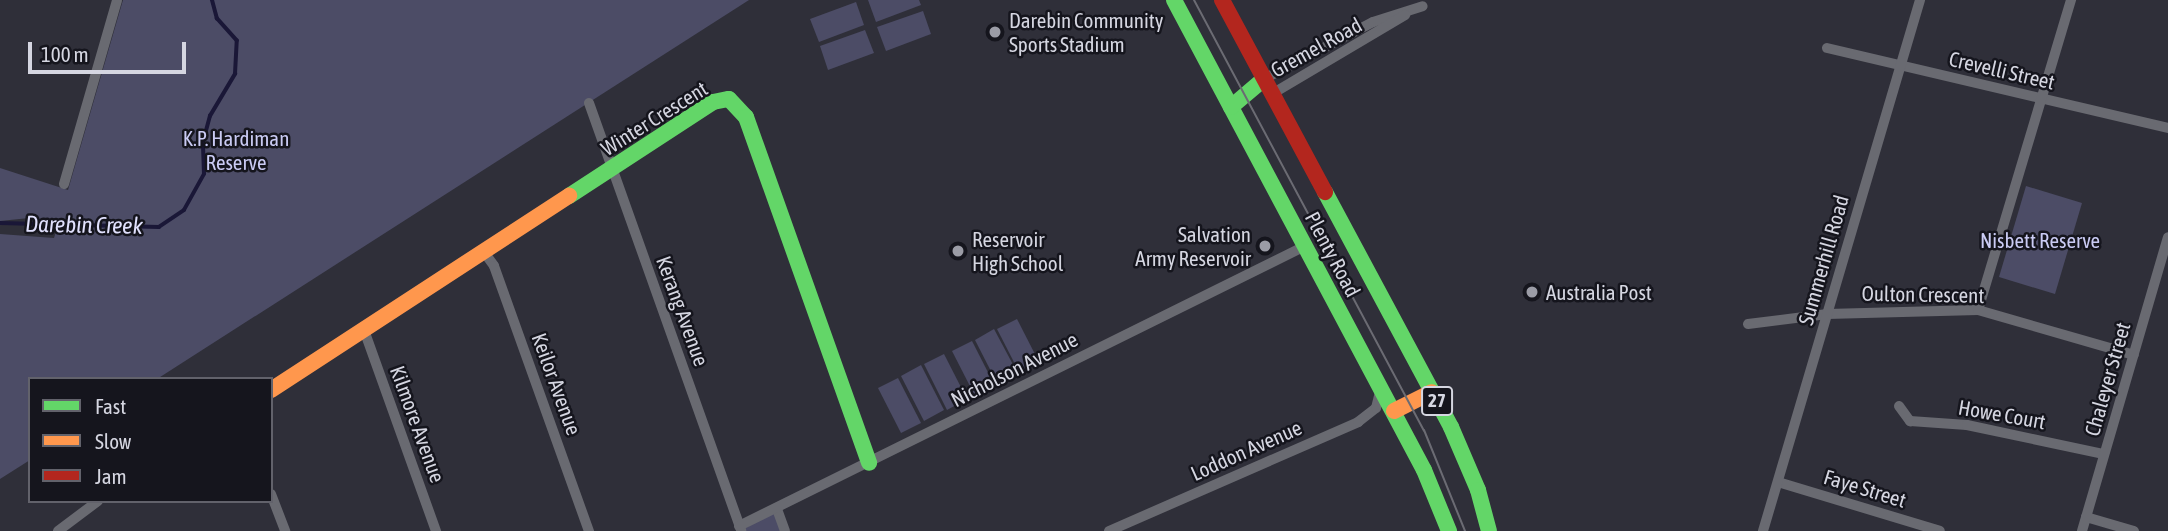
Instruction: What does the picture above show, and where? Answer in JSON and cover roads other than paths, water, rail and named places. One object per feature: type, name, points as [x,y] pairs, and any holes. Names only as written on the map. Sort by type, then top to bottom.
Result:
[{"type":"main road","name":"Plenty Road","points":[[1174,0],[1394,411],[1449,531]]},
{"type":"main road","name":"Plenty Road","points":[[1222,0],[1432,392],[1474,482],[1489,531]]},
{"type":"main road","points":[[1231,107],[1264,79]]},
{"type":"main road","points":[[1231,107],[1272,94]]},
{"type":"main road","name":"Winter Crescent","points":[[273,389],[713,102],[729,99],[742,108],[869,463]]},
{"type":"main road","points":[[1394,411],[1432,392]]},
{"type":"street","points":[[64,184],[117,0]]},
{"type":"street","name":"Summerhill Road","points":[[1763,531],[1920,0]]},
{"type":"street","points":[[1978,310],[2071,0]]},
{"type":"street","name":"Gremel Road","points":[[1264,79],[1373,22],[1418,8],[1272,94]]},
{"type":"street","name":"Crevelli Street","points":[[1827,48],[2168,128]]},
{"type":"street","name":"Kerang Avenue","points":[[589,103],[740,528]]},
{"type":"street","name":"Chaleyer Street","points":[[2082,531],[2168,237]]},
{"type":"street","name":"Nicholson Avenue","points":[[740,528],[1305,246]]},
{"type":"street","name":"Keilor Avenue","points":[[484,252],[494,266],[589,531]]},
{"type":"street","name":"Oulton Crescent","points":[[1748,324],[1827,314],[1978,310],[2134,355]]},
{"type":"street","name":"Kilmore Avenue","points":[[364,330],[436,531]]},
{"type":"street","name":"Loddon Avenue","points":[[1109,531],[1358,422],[1376,408],[1381,387]]},
{"type":"street","name":"Howe Court","points":[[1899,406],[1910,421],[1967,425],[2104,454]]},
{"type":"street","name":"Faye Street","points":[[1778,482],[1915,527],[1941,531]]},
{"type":"street","points":[[273,499],[285,531]]},
{"type":"street","points":[[58,531],[96,503]]},
{"type":"street","points":[[777,509],[785,531]]},
{"type":"street","points":[[2086,517],[2134,531]]},
{"type":"waterway","name":"Darebin Creek","points":[[0,223],[159,227],[184,210],[204,174],[203,142],[210,116],[235,74],[237,41],[217,19],[212,0]]},
{"type":"tram line","points":[[1194,0],[1424,430],[1465,531]]},
{"type":"place","name":"Darebin Community Sports Stadium","points":[[995,32]]},
{"type":"place","name":"Salvation Army Reservoir","points":[[1265,246]]},
{"type":"place","name":"Reservoir High School","points":[[958,251]]},
{"type":"place","name":"Australia Post","points":[[1532,292]]},
{"type":"park label","name":"K.P. Hardiman Reserve","points":[[236,150]]},
{"type":"park label","name":"Nisbett Reserve","points":[[2040,240]]}]
